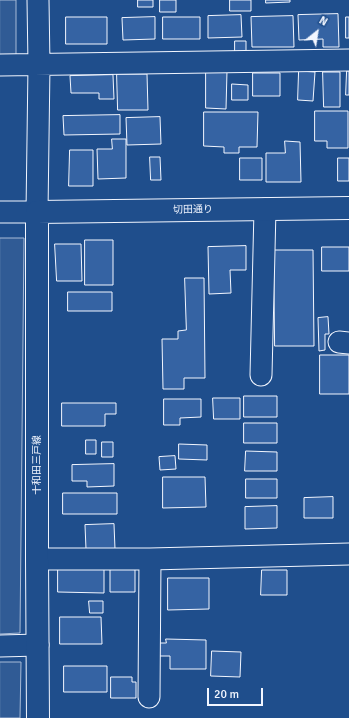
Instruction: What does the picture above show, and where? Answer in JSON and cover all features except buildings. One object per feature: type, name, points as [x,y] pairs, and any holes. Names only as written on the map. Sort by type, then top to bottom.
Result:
[{"type":"main road","name":"切田通り","points":[[37,212],[349,208]]},
{"type":"main road","name":"十和田三戸線","points":[[37,212],[38,718]]},
{"type":"street","points":[[0,212],[37,212],[39,65],[38,0]]},
{"type":"street","points":[[0,65],[349,60]]},
{"type":"street","points":[[261,375],[265,209]]},
{"type":"street","points":[[37,559],[150,559],[349,554]]},
{"type":"street","points":[[149,698],[150,559]]},
{"type":"street","points":[[0,646],[38,645]]},
{"type":"shaded area","points":[[0,0],[16,0],[16,56],[0,57]]},
{"type":"shaded area","points":[[0,238],[24,238],[20,633],[0,634]]},
{"type":"shaded area","points":[[0,662],[21,662],[20,718],[0,718]]}]
